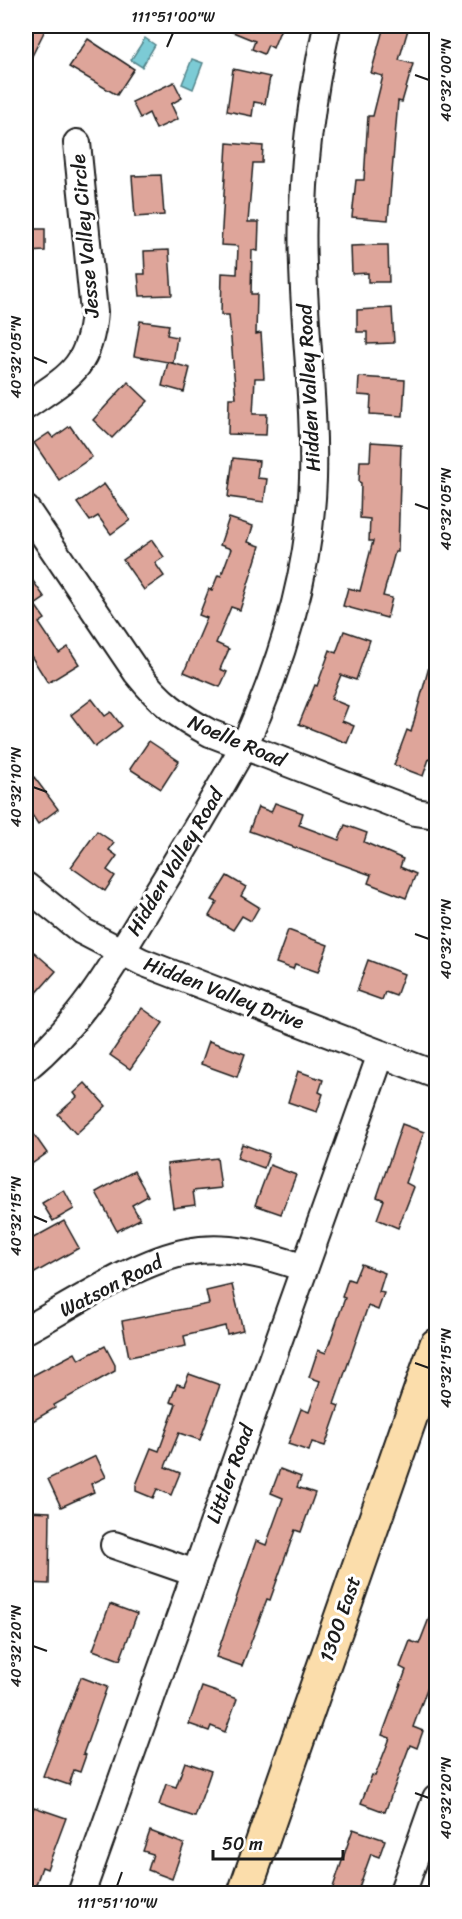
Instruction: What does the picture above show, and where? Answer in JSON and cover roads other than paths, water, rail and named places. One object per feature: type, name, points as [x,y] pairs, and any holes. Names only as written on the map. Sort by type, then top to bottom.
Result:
[{"type":"main road","name":"1300 East","points":[[244,1893],[436,1345]]},
{"type":"street","name":"Hidden Valley Road","points":[[26,1068],[46,1052],[76,1020],[104,981],[244,746],[285,638],[304,560],[313,481],[313,406],[303,263],[303,193],[310,125],[327,26]]},
{"type":"street","name":"Jesse Valley Circle","points":[[26,406],[61,382],[82,363],[93,339],[94,312],[77,143]]},
{"type":"street","name":"Noelle Road","points":[[29,521],[157,699],[183,718],[244,746],[415,812],[436,815]]},
{"type":"street","name":"Hidden Valley Drive","points":[[26,886],[72,925],[121,952],[436,1075]]},
{"type":"street","name":"Littler Road","points":[[81,1893],[381,1054]]},
{"type":"street","name":"Watson Road","points":[[26,1330],[144,1266],[189,1251],[217,1249],[246,1252],[304,1268]]},
{"type":"street","points":[[114,1545],[195,1573]]},
{"type":"street","points":[[402,1893],[436,1798]]},
{"type":"water","points":[[145,38],[155,45],[142,67],[131,60]]},
{"type":"water","points":[[192,59],[203,63],[193,89],[182,84]]}]
